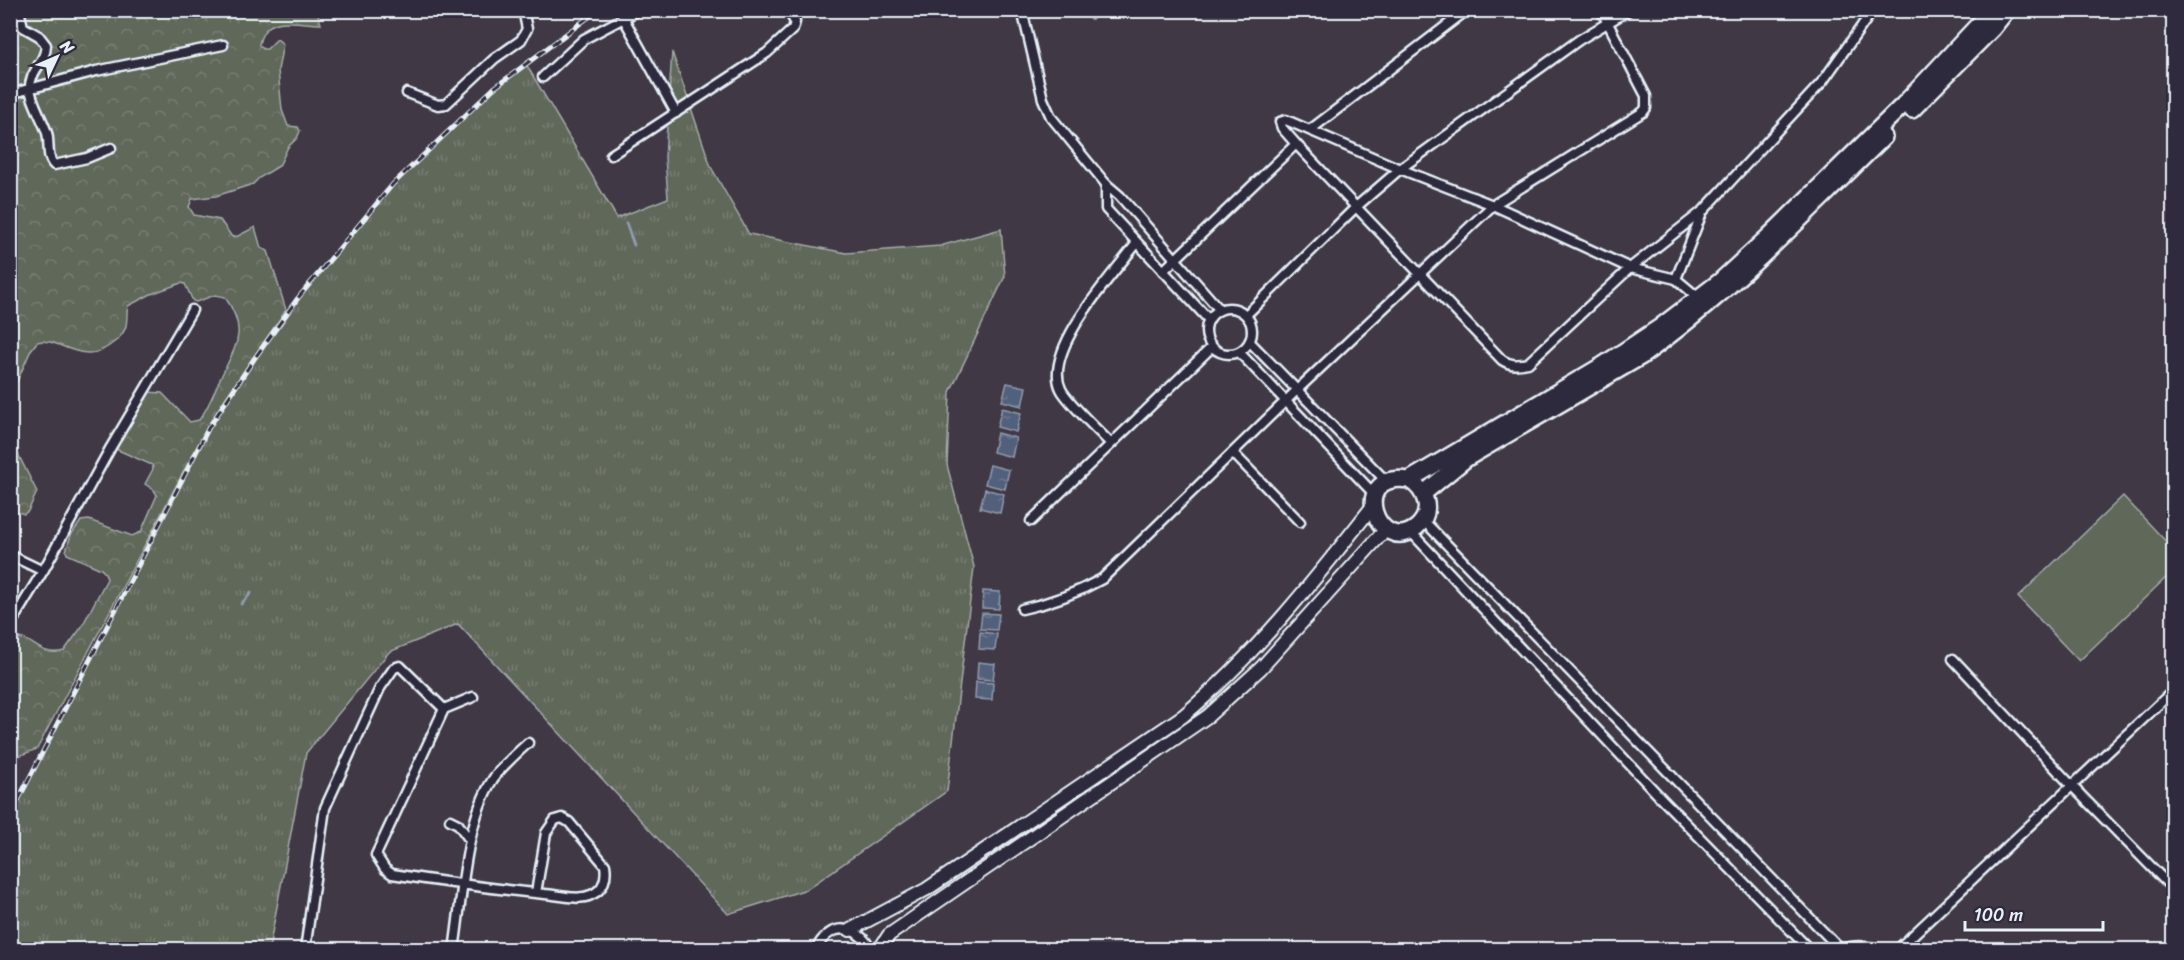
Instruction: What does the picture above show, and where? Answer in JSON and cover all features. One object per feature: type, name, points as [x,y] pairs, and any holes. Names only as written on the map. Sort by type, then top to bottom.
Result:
[{"type":"highway","points":[[1945,69],[1992,10]]},
{"type":"highway","points":[[1424,493],[1467,458],[1642,356],[1703,301],[1945,69],[1992,29],[2007,10]]},
{"type":"highway","points":[[1409,480],[1603,365],[1703,301]]},
{"type":"highway","points":[[1398,479],[1409,480],[1418,485],[1424,493],[1426,511],[1423,520],[1410,531],[1398,533],[1386,529],[1379,524],[1373,501],[1379,487],[1398,479]]},
{"type":"street","points":[[19,10],[23,27],[39,36],[46,45],[46,53],[34,73],[30,88],[48,136],[50,157],[54,165],[87,158],[111,148]]},
{"type":"street","points":[[407,93],[441,105],[446,104],[494,59],[522,39],[527,29],[523,10]]},
{"type":"street","points":[[543,77],[584,39],[639,10]]},
{"type":"street","points":[[611,155],[767,53],[793,28],[795,22],[788,10]]},
{"type":"street","points":[[1022,10],[1043,99],[1051,117],[1106,184],[1219,309]]},
{"type":"street","points":[[1310,130],[1467,10]]},
{"type":"street","points":[[1022,609],[1046,604],[1074,594],[1102,579],[1493,205],[1646,108],[1646,96],[1601,10]]},
{"type":"street","points":[[1246,315],[1356,207],[1400,169],[1563,51],[1629,10]]},
{"type":"street","points":[[1703,301],[1676,279],[1630,268],[1493,205],[1400,169],[1286,120],[1280,122],[1282,128],[1296,144],[1502,360],[1518,365],[1528,363],[1630,268],[1704,210],[1823,81],[1873,10]]},
{"type":"street","points":[[624,19],[676,113]]},
{"type":"street","points":[[10,93],[96,71],[223,45]]},
{"type":"street","points":[[1163,271],[1296,144]]},
{"type":"street","points":[[1106,184],[1106,209],[1209,320]]},
{"type":"street","points":[[1676,279],[1704,210]]},
{"type":"street","points":[[1111,444],[1061,391],[1057,375],[1067,339],[1077,321],[1137,243]]},
{"type":"street","points":[[1234,308],[1246,315],[1252,328],[1251,342],[1239,352],[1225,354],[1212,347],[1206,334],[1209,320],[1219,309],[1234,308]]},
{"type":"street","points":[[10,625],[44,571],[111,447],[192,310]]},
{"type":"street","points":[[1251,342],[1387,482]]},
{"type":"street","points":[[1031,521],[1212,347]]},
{"type":"street","points":[[816,950],[826,935],[833,931],[850,930],[927,889],[1183,716],[1217,687],[1255,649],[1373,501],[1286,401],[1239,352]]},
{"type":"street","points":[[1233,453],[1300,522]]},
{"type":"street","points":[[1423,520],[1840,949],[1859,945],[1879,950]]},
{"type":"street","points":[[879,950],[890,935],[1208,716],[1262,668],[1386,529]]},
{"type":"street","points":[[1410,531],[1662,799],[1810,950]]},
{"type":"street","points":[[10,555],[44,571]]},
{"type":"street","points":[[1953,659],[2072,786],[2174,890]]},
{"type":"street","points":[[305,949],[325,808],[380,688],[394,668],[400,666],[444,709]]},
{"type":"street","points":[[1897,950],[2174,690]]},
{"type":"street","points":[[473,697],[444,709],[376,855],[385,869],[393,874],[464,885],[536,893],[579,897],[590,896],[604,884],[607,873],[605,865],[569,822],[562,818],[555,820],[546,833],[536,893]]},
{"type":"street","points":[[454,950],[469,839],[488,786],[528,743]]},
{"type":"street","points":[[450,820],[458,825],[469,839]]},
{"type":"street","points":[[850,930],[866,940],[871,950]]},
{"type":"green space","points":[[11,11],[317,11],[321,24],[283,22],[275,24],[262,35],[259,45],[267,49],[277,39],[283,44],[278,70],[282,110],[288,126],[298,127],[300,131],[288,147],[279,166],[253,184],[216,196],[192,199],[189,207],[194,215],[220,220],[232,237],[255,227],[261,248],[268,251],[286,310],[222,403],[196,448],[37,749],[11,759],[11,638],[25,640],[48,652],[64,651],[81,628],[107,579],[101,569],[67,554],[71,535],[81,521],[89,520],[132,536],[141,532],[157,495],[145,484],[153,469],[152,465],[118,450],[113,445],[147,392],[162,393],[190,422],[199,420],[231,357],[238,329],[237,320],[225,297],[215,295],[196,302],[193,301],[185,284],[181,283],[151,294],[128,306],[124,332],[114,343],[99,351],[79,352],[45,341],[37,342],[31,350],[11,395]]},
{"type":"green space","points":[[672,52],[711,167],[749,234],[846,253],[940,246],[1001,229],[1005,276],[950,392],[947,465],[974,567],[947,791],[807,889],[728,914],[458,624],[389,652],[306,753],[269,949],[11,949],[10,816],[209,427],[298,298],[393,184],[494,88],[526,64],[617,218],[668,198],[665,157]]},
{"type":"green space","points":[[11,435],[16,440],[16,450],[37,492],[28,511],[24,514],[11,510]]},
{"type":"green space","points":[[2123,496],[2173,549],[2173,571],[2079,661],[2018,597]]},
{"type":"water","points":[[1007,383],[1026,387],[1022,406],[1002,401]]},
{"type":"water","points":[[1002,408],[1021,413],[1016,432],[997,427]]},
{"type":"water","points":[[997,433],[1016,438],[1012,457],[993,452]]},
{"type":"water","points":[[990,465],[1009,470],[1005,489],[985,484]]},
{"type":"water","points":[[985,489],[1004,494],[1000,513],[980,508]]},
{"type":"water","points":[[983,591],[1000,592],[999,609],[982,608]]},
{"type":"water","points":[[982,613],[999,614],[997,630],[980,629]]},
{"type":"water","points":[[980,632],[997,634],[995,650],[979,649]]},
{"type":"water","points":[[978,662],[995,664],[993,680],[977,679]]},
{"type":"water","points":[[976,682],[993,683],[992,700],[975,699]]},
{"type":"waterway","points":[[626,223],[634,245]]},
{"type":"waterway","points":[[241,604],[251,593]]},
{"type":"railway","points":[[10,816],[209,427],[298,298],[393,184],[494,88],[598,10]]}]
